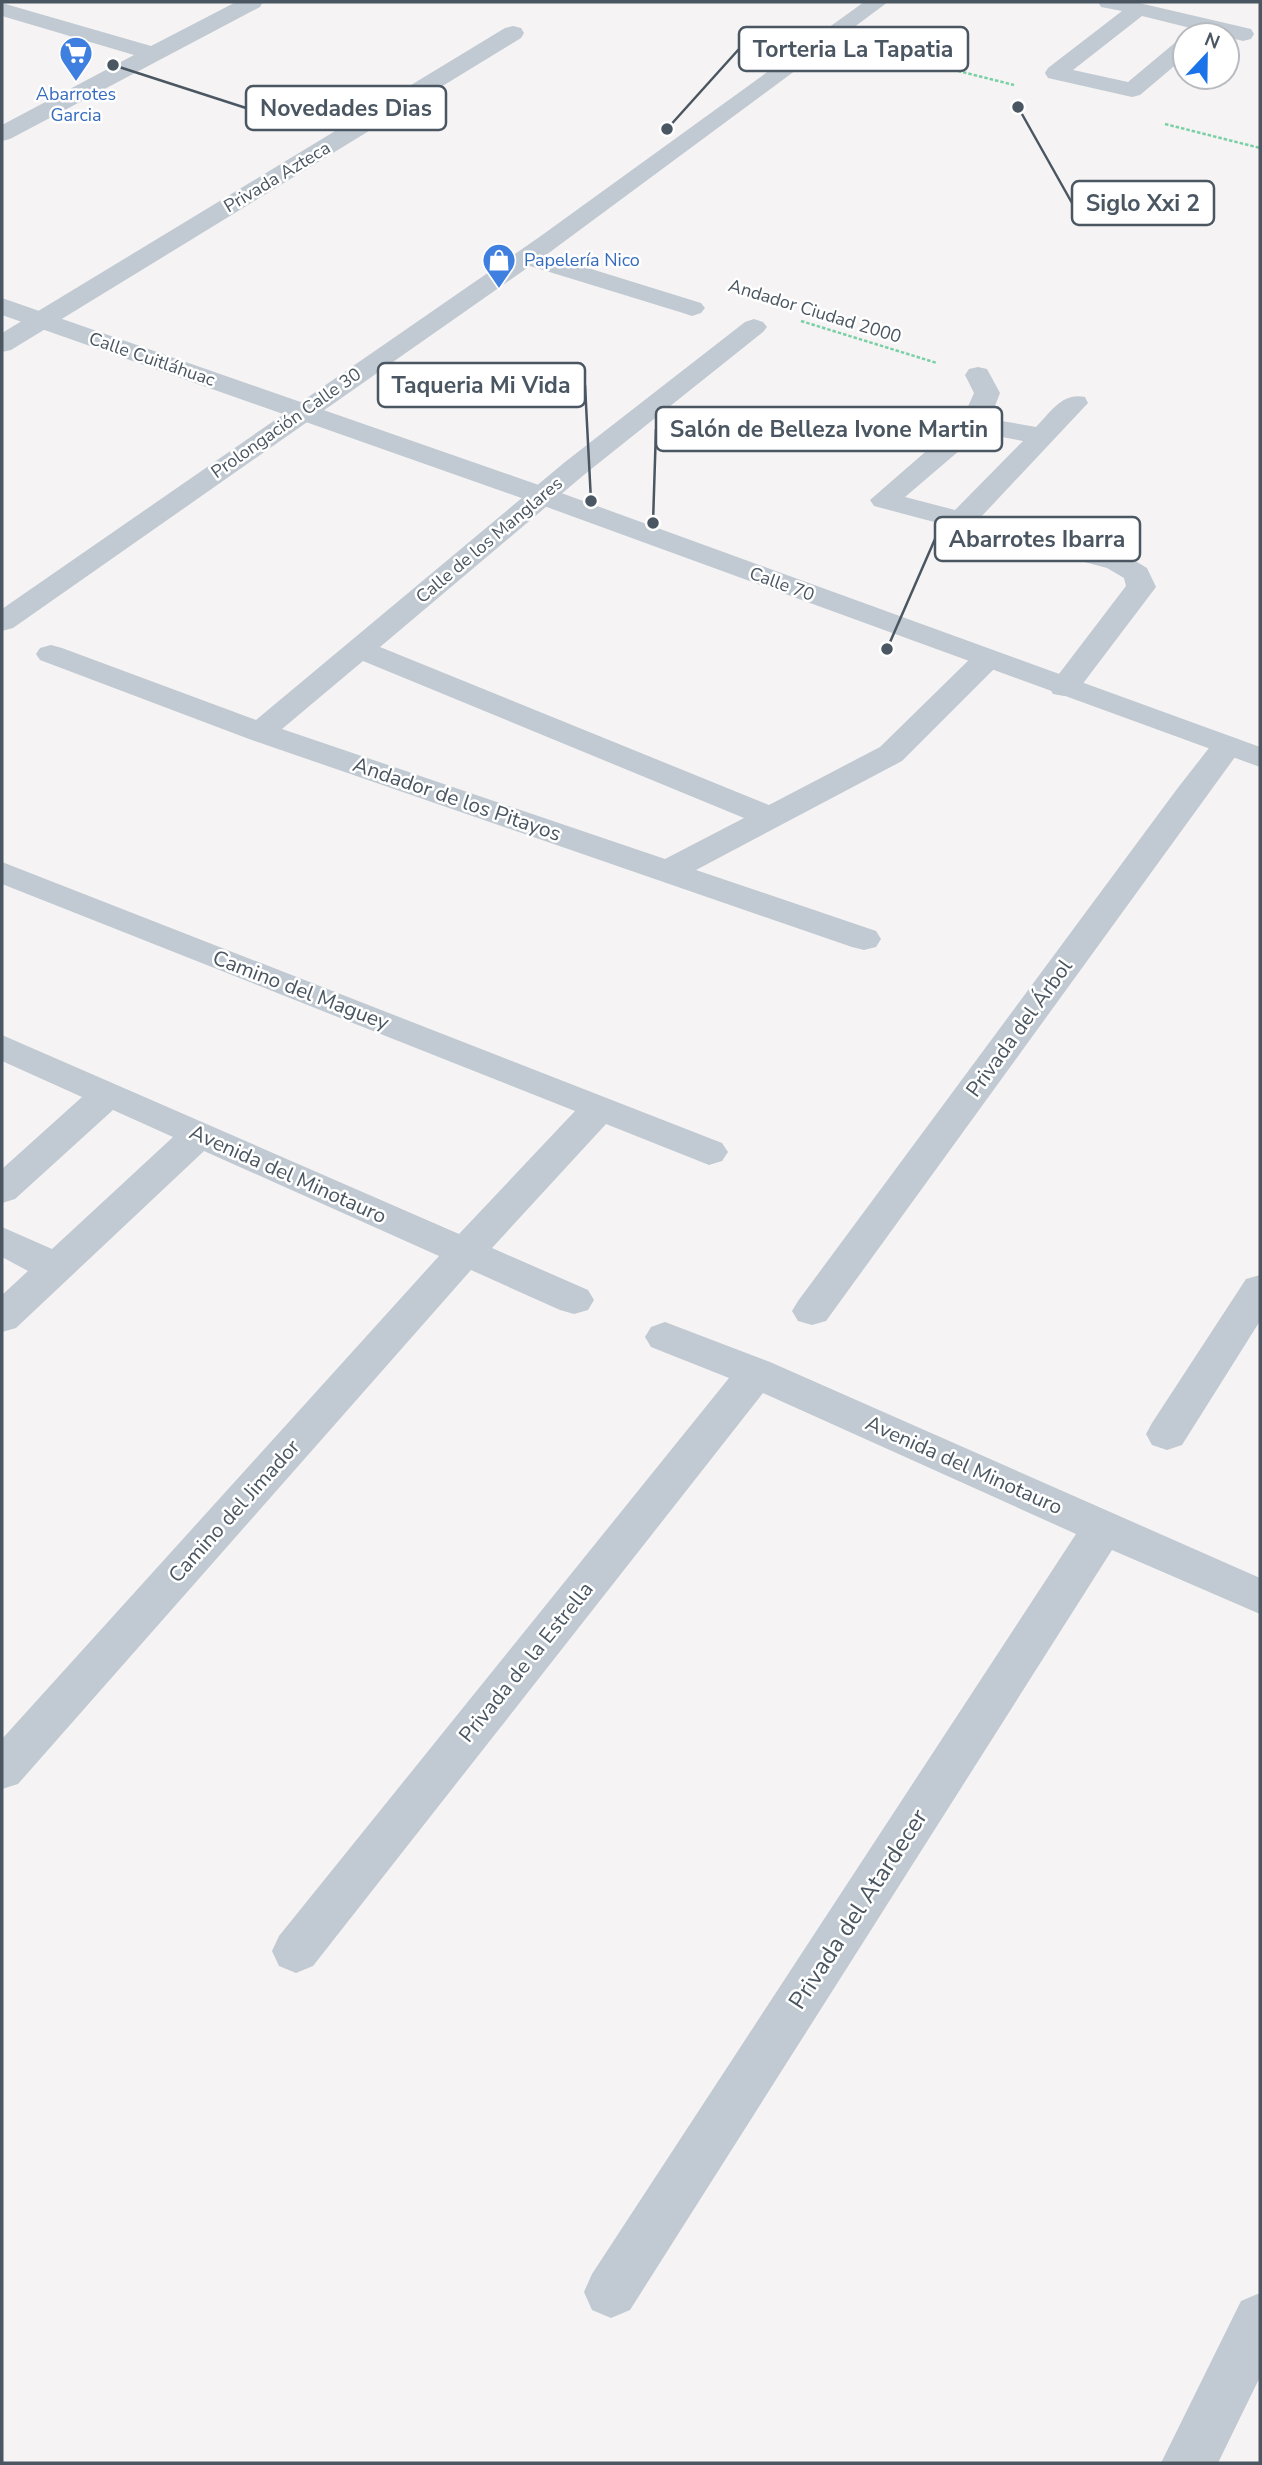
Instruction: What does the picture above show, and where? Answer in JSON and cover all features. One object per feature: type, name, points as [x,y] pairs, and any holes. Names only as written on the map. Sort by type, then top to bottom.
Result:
[{"type":"street","points":[[2,134],[13,119],[153,54],[252,2]]},
{"type":"street","name":"Prolongación Calle 30","points":[[2,622],[526,257],[877,2]]},
{"type":"street","points":[[1110,2],[1176,21]]},
{"type":"street","points":[[2,9],[153,54]]},
{"type":"street","points":[[1138,9],[1056,73],[1132,90],[1171,58]]},
{"type":"street","name":"Privada Azteca","points":[[2,344],[513,33]]},
{"type":"street","points":[[526,257],[692,308]]},
{"type":"street","name":"Calle Cuitláhuac","points":[[2,306],[302,412]]},
{"type":"street","name":"Calle de los Manglares","points":[[260,732],[543,496],[754,327]]},
{"type":"street","points":[[978,375],[987,393],[974,424],[884,500],[1117,562],[1137,574],[1141,587],[1064,687]]},
{"type":"street","points":[[962,520],[1075,403]]},
{"type":"street","name":"Calle 70","points":[[302,412],[543,496],[1260,758]]},
{"type":"street","points":[[974,424],[1043,437]]},
{"type":"street","points":[[359,649],[771,818]]},
{"type":"street","name":"Andador de los Pitayos","points":[[51,654],[260,732],[864,939]]},
{"type":"street","points":[[667,872],[891,754],[987,659]]},
{"type":"street","name":"Privada del Árbol","points":[[812,1311],[1227,746]]},
{"type":"street","name":"Camino del Maguey","points":[[2,873],[709,1152]]},
{"type":"street","name":"Avenida del Minotauro","points":[[2,1047],[574,1300]]},
{"type":"street","points":[[2,1190],[107,1095]]},
{"type":"street","name":"Camino del Jimador","points":[[2,1770],[465,1252],[600,1107]]},
{"type":"street","points":[[2,1318],[199,1134]]},
{"type":"street","points":[[2,1241],[56,1268]]},
{"type":"street","points":[[1167,1434],[1260,1289]]},
{"type":"street","name":"Avenida del Minotauro","points":[[665,1338],[755,1373],[1260,1597]]},
{"type":"street","name":"Privada de la Estrella","points":[[296,1951],[755,1373]]},
{"type":"street","name":"Privada del Atardecer","points":[[611,2292],[1104,1526]]},
{"type":"street","points":[[1189,2463],[1260,2320]]},
{"type":"path","name":"Andador Ciudad 2000","points":[[795,319],[978,375]]},
{"type":"place","name":"Novedades Dias","points":[[113,65]]},
{"type":"place","name":"Abarrotes Garcia","points":[[76,83]]},
{"type":"place","name":"Siglo Xxi 2","points":[[1018,107]]},
{"type":"place","name":"Torteria La Tapatia","points":[[667,129]]},
{"type":"place","name":"Papelería Nico","points":[[499,290]]},
{"type":"place","name":"Taqueria Mi Vida","points":[[591,501]]},
{"type":"place","name":"Salón de Belleza Ivone Martin","points":[[653,523]]},
{"type":"place","name":"Abarrotes Ibarra","points":[[887,649]]}]
